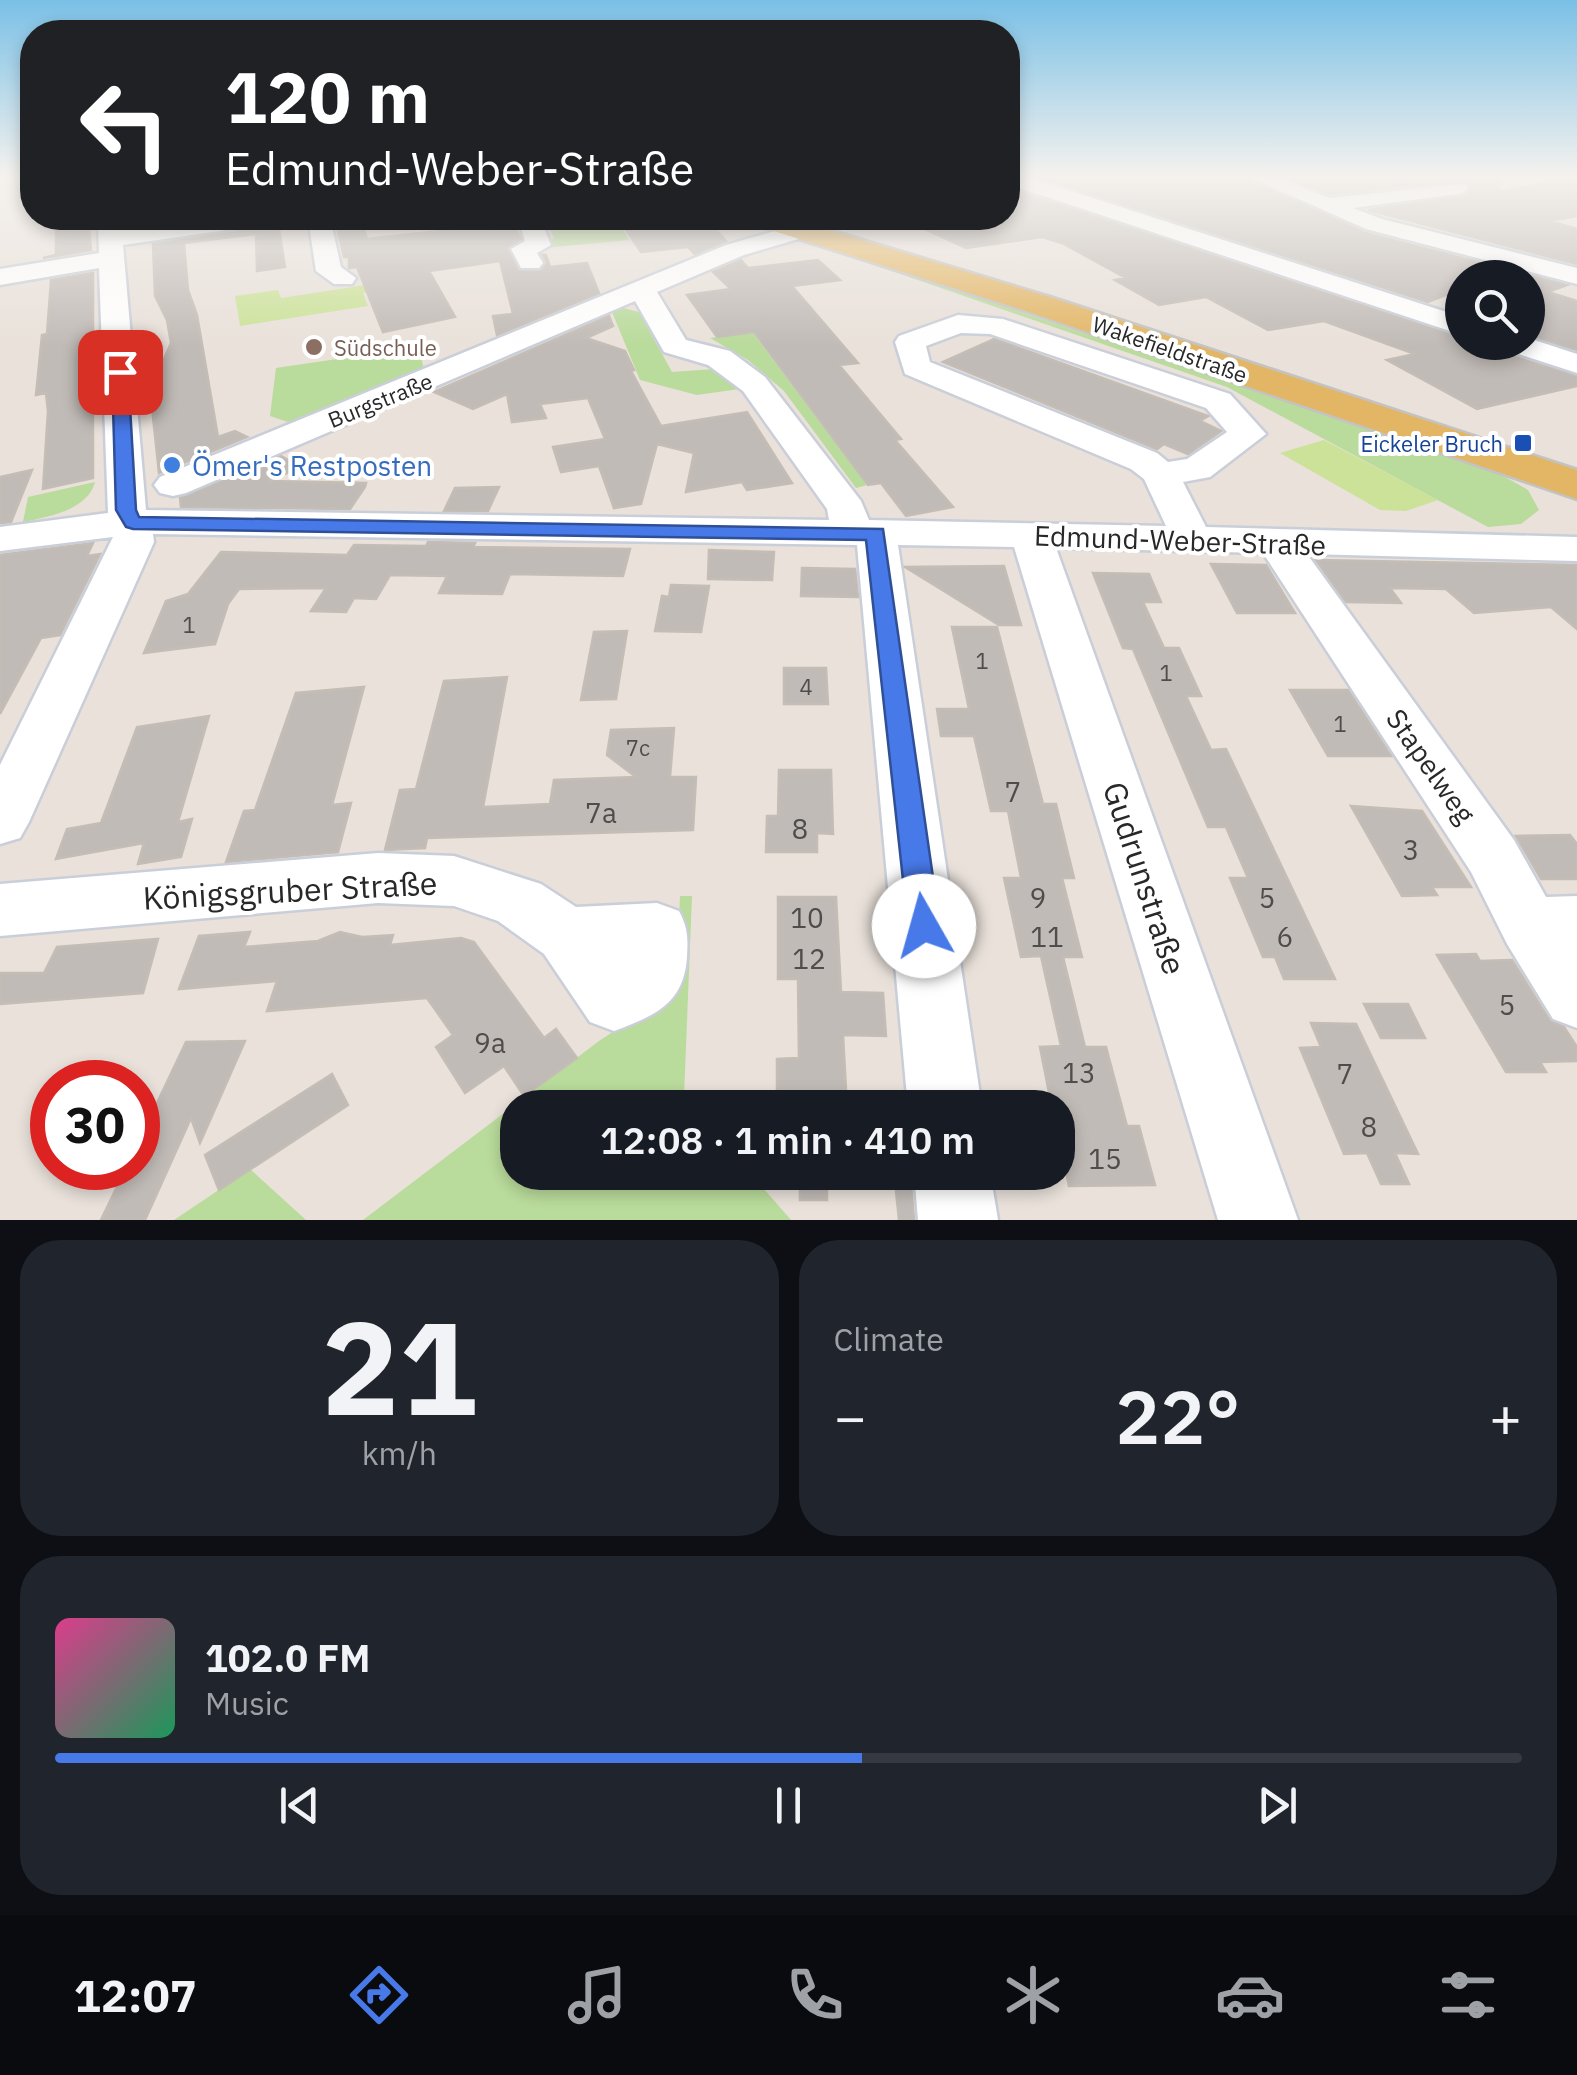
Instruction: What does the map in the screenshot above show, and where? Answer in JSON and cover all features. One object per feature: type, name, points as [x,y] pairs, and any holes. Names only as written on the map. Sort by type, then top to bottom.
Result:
[{"type":"main road","name":"Wakefieldstraße","points":[[839,233],[1041,306],[1577,485]]},
{"type":"main road","name":"Wakefieldstraße","points":[[843,233],[1577,469]]},
{"type":"main road","points":[[1523,468],[1560,491],[1577,509]]},
{"type":"street","points":[[0,276],[111,238],[149,233]]},
{"type":"street","points":[[322,233],[329,271],[344,278]]},
{"type":"street","points":[[530,263],[523,249],[539,245],[535,233]]},
{"type":"street","name":"Burgstraße","points":[[173,486],[777,233]]},
{"type":"street","points":[[1182,233],[1445,320]]},
{"type":"street","points":[[1404,233],[1497,260]]},
{"type":"street","points":[[0,822],[133,542],[133,522],[126,510],[111,238]]},
{"type":"street","points":[[1545,261],[1566,246]]},
{"type":"street","points":[[1545,272],[1577,276]]},
{"type":"street","points":[[643,291],[676,346],[719,358],[754,384],[864,534],[942,1090]]},
{"type":"street","points":[[1428,314],[1445,307]]},
{"type":"street","points":[[1160,474],[1197,469],[1248,434],[1218,401],[993,326],[958,324],[910,342],[916,366],[1144,461],[1160,474],[1192,538]]},
{"type":"street","points":[[1545,353],[1577,364]]},
{"type":"street","name":"Edmund-Weber-Straße","points":[[0,538],[133,522],[1192,538],[1577,549]]},
{"type":"street","name":"Edmund-Weber-Straße","points":[[1508,546],[1577,531]]},
{"type":"street","name":"Gudrunstraße","points":[[1031,535],[1258,1220]]},
{"type":"street","name":"Stapelweg","points":[[1276,541],[1493,857],[1553,924],[1577,997]]},
{"type":"street","name":"Königsgruber Straße","points":[[0,910],[378,878],[454,880],[519,902],[566,935]]},
{"type":"street","points":[[954,1190],[958,1220]]},
{"type":"green space","points":[[552,233],[625,233],[629,240],[543,248],[542,243],[554,238]]},
{"type":"green space","points":[[803,245],[832,248],[1500,474],[1528,490],[1539,510],[1521,524],[1488,527],[1227,387],[825,248]]},
{"type":"green space","points":[[405,279],[409,285],[363,293],[368,306],[240,326],[235,296],[278,290],[281,298]]},
{"type":"green space","points":[[623,308],[639,312],[672,372],[715,369],[739,389],[697,395],[640,380],[612,312]]},
{"type":"green space","points":[[753,333],[867,485],[856,488],[784,391],[748,360],[710,338]]},
{"type":"green space","points":[[419,347],[424,370],[291,423],[270,416],[276,368]]},
{"type":"green space","points":[[1324,440],[1438,500],[1406,511],[1380,510],[1280,453]]},
{"type":"green space","points":[[95,482],[91,492],[76,506],[23,522],[28,497]]},
{"type":"green space","points":[[680,896],[692,896],[684,1090],[534,1090],[599,1041],[676,991]]},
{"type":"green space","points":[[500,1116],[500,1190],[765,1190],[791,1220],[363,1220]]},
{"type":"green space","points":[[250,1169],[306,1220],[174,1220]]},
{"type":"building","points":[[56,233],[89,233],[91,250],[43,258],[56,255]]},
{"type":"building","points":[[219,233],[280,233],[285,267],[257,271],[256,234],[184,243],[188,290],[197,315],[218,437],[235,431],[247,437],[159,473],[149,380],[156,378],[171,343],[167,320],[155,296],[153,244]]},
{"type":"building","points":[[338,233],[365,233],[367,239],[422,233],[518,233],[521,239],[507,248],[518,270],[542,270],[547,263],[543,255],[550,267],[587,263],[599,293],[497,335],[493,316],[513,314],[500,261],[429,271],[455,317],[383,332],[357,267],[349,268],[349,257],[344,257]]},
{"type":"building","points":[[628,233],[719,233],[726,241],[695,254],[688,247],[641,252]]},
{"type":"building","points":[[933,233],[1144,233],[1445,332],[1445,360],[1525,360],[1577,376],[1577,386],[1477,409],[1387,360],[1415,354],[1324,321],[1268,330],[1206,297],[1159,305],[1115,280],[1126,278],[1062,243],[1042,237],[966,248]]},
{"type":"building","points":[[1213,233],[1365,233],[1470,260],[1445,260],[1445,296],[1428,302]]},
{"type":"building","points":[[1457,233],[1577,233],[1577,264]]},
{"type":"building","points":[[741,260],[748,268],[818,260],[840,280],[792,286],[858,363],[839,365],[901,439],[895,440],[953,507],[906,516],[881,483],[868,485],[754,332],[717,337],[687,295],[731,289],[713,272]]},
{"type":"building","points":[[93,273],[93,478],[43,489],[48,411],[46,393],[36,395],[42,335],[47,334],[51,280]]},
{"type":"building","points":[[1545,279],[1567,285],[1548,292],[1577,301],[1577,350],[1545,340]]},
{"type":"building","points":[[609,316],[613,326],[586,338],[625,351],[634,370],[631,371],[661,426],[747,412],[792,483],[747,490],[742,482],[686,492],[694,453],[657,444],[641,504],[614,508],[599,466],[561,472],[553,447],[605,439],[588,398],[540,404],[546,418],[512,422],[507,394],[473,409],[434,392]]},
{"type":"building","points":[[994,339],[1208,416],[1200,421],[1221,431],[1188,454],[1164,444],[1157,449],[943,362]]},
{"type":"building","points":[[281,456],[301,467],[268,481],[366,483],[365,487],[350,509],[181,507],[180,498]]},
{"type":"building","points":[[32,470],[11,522],[0,523],[0,477]]},
{"type":"building","points":[[499,487],[488,511],[444,511],[455,488]]},
{"type":"building","points":[[428,542],[475,543],[473,547],[630,549],[623,576],[510,574],[502,594],[439,593],[447,576],[390,575],[376,599],[354,598],[346,612],[311,611],[326,588],[239,589],[228,604],[215,644],[144,653],[166,601],[188,594],[221,552],[347,555],[354,545],[426,546]]},
{"type":"building","points":[[93,543],[87,556],[100,554],[60,635],[41,638],[0,714],[0,555]]},
{"type":"building","points":[[709,550],[774,552],[772,580],[708,579]]},
{"type":"building","points":[[1316,560],[1577,565],[1577,629],[1551,607],[1474,613],[1446,589],[1390,588],[1401,603],[1346,602]]},
{"type":"building","points":[[1211,564],[1266,565],[1295,613],[1237,613]]},
{"type":"building","points":[[1004,566],[1021,625],[999,625],[905,567]]},
{"type":"building","points":[[802,568],[855,569],[858,597],[801,596]]},
{"type":"building","points":[[1093,573],[1149,574],[1161,602],[1143,602],[1164,648],[1179,648],[1201,696],[1186,696],[1211,750],[1226,749],[1335,979],[1284,979],[1275,957],[1263,957],[1230,878],[1248,878],[1226,827],[1208,827],[1133,649],[1123,648]]},
{"type":"building","points":[[671,585],[709,586],[701,632],[655,631],[662,596],[669,597]]},
{"type":"building","points":[[952,627],[997,627],[1043,804],[1056,804],[1074,878],[1062,878],[1082,957],[1063,957],[1085,1047],[1106,1047],[1127,1126],[1139,1126],[1155,1185],[1075,1186],[1075,1090],[1048,1090],[1040,1047],[1061,1046],[1041,956],[1021,957],[1004,878],[1021,878],[1008,811],[991,811],[974,736],[941,736],[937,709],[969,709]]},
{"type":"building","points":[[627,631],[616,699],[581,700],[594,632]]},
{"type":"building","points":[[784,668],[826,668],[828,704],[784,704]]},
{"type":"building","points":[[507,677],[483,807],[550,804],[554,780],[636,777],[607,755],[611,730],[674,728],[670,777],[696,777],[693,830],[427,838],[425,848],[385,850],[400,790],[416,789],[444,681]]},
{"type":"building","points":[[364,687],[332,805],[351,803],[338,852],[226,862],[244,811],[255,810],[296,693]]},
{"type":"building","points":[[1290,690],[1348,690],[1391,756],[1328,756]]},
{"type":"building","points":[[209,716],[178,822],[192,819],[181,857],[138,864],[144,843],[56,859],[67,829],[101,823],[137,727]]},
{"type":"building","points":[[779,770],[831,770],[833,834],[817,833],[817,852],[766,852],[767,816],[778,816]]},
{"type":"building","points":[[1351,806],[1422,811],[1471,887],[1432,887],[1437,895],[1402,896]]},
{"type":"building","points":[[1570,835],[1577,844],[1577,879],[1541,879],[1516,836]]},
{"type":"building","points":[[778,897],[836,897],[841,992],[883,993],[886,1036],[843,1035],[846,1090],[777,1090],[777,1059],[799,1058],[798,979],[778,979]]},
{"type":"building","points":[[250,932],[244,947],[318,941],[340,932],[362,937],[393,935],[390,945],[461,938],[474,942],[544,1038],[556,1029],[577,1058],[532,1090],[520,1090],[504,1066],[465,1093],[436,1047],[453,1035],[427,998],[267,1011],[277,981],[179,989],[199,936]]},
{"type":"building","points":[[158,939],[143,993],[0,1004],[0,973],[44,973],[57,947]]},
{"type":"building","points":[[1476,954],[1480,961],[1512,960],[1550,1021],[1564,1027],[1577,1047],[1577,1061],[1540,1062],[1546,1072],[1506,1072],[1437,955]]},
{"type":"building","points":[[1364,1004],[1408,1004],[1425,1038],[1381,1038]]},
{"type":"building","points":[[1311,1023],[1356,1024],[1418,1154],[1395,1153],[1409,1184],[1381,1184],[1367,1153],[1344,1154],[1300,1048],[1321,1047]]},
{"type":"building","points":[[245,1041],[200,1143],[191,1118],[160,1187],[160,1097],[186,1042]]},
{"type":"building","points":[[332,1074],[348,1105],[219,1190],[205,1155]]},
{"type":"building","points":[[115,1190],[159,1190],[145,1220],[101,1220]]},
{"type":"building","points":[[800,1190],[827,1190],[827,1200],[800,1200]]},
{"type":"building","points":[[896,1190],[912,1190],[914,1220],[899,1220]]},
{"type":"place","name":"Südschule","points":[[314,347]]},
{"type":"place","name":"Eickeler Bruch","points":[[1523,443]]},
{"type":"place","name":"Ömer's Restposten","points":[[172,465]]},
{"type":"route","points":[[120,372],[126,510],[133,522],[433,530],[876,534],[924,926]]}]
